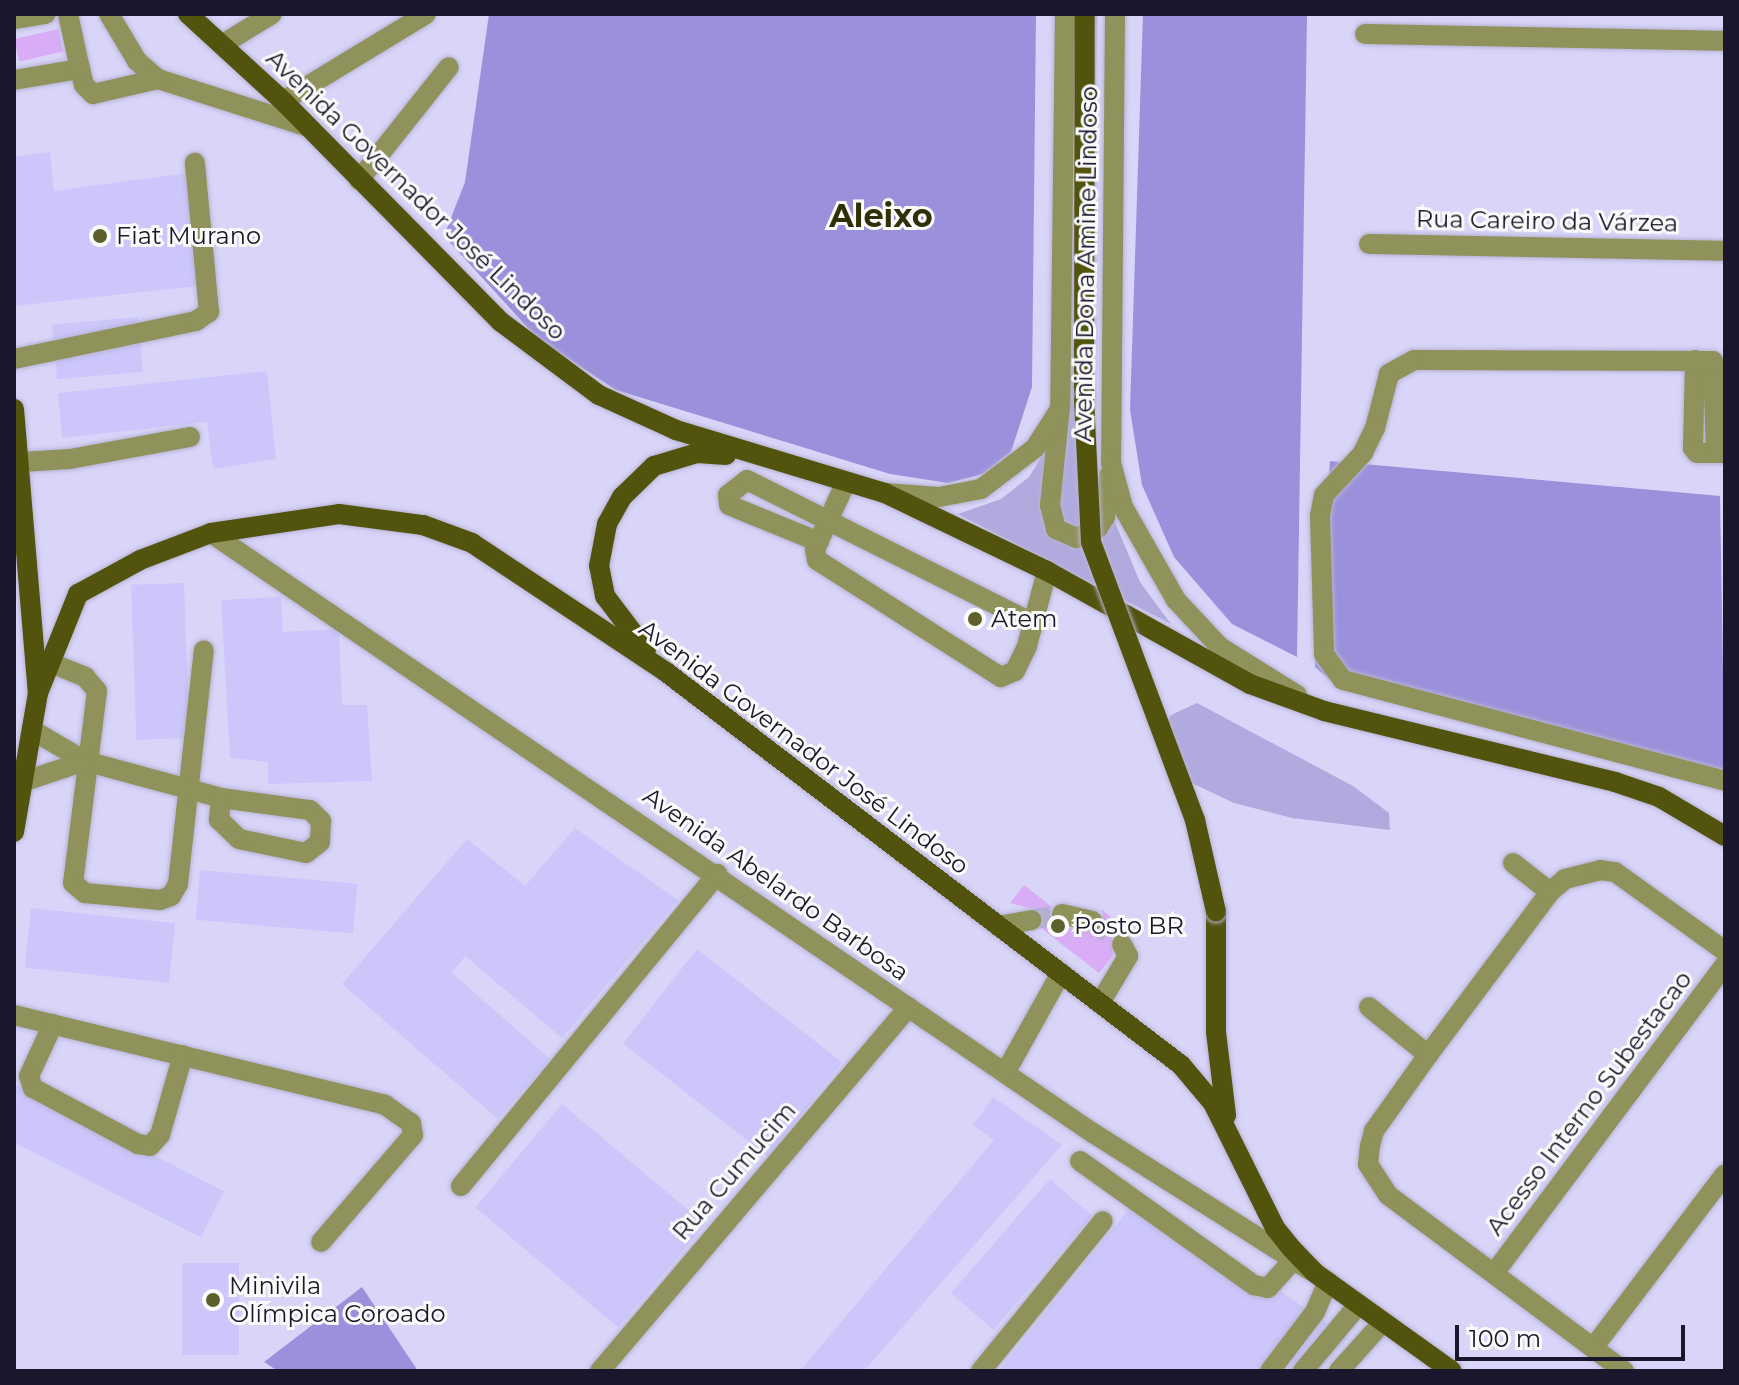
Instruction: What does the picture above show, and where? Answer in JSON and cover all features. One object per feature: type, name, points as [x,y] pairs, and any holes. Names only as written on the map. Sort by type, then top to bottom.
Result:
[{"type":"main road","name":"Avenida Governador José Lindoso","points":[[188,14],[283,101],[501,322],[565,374],[638,415],[754,456],[885,493],[1047,571],[1250,684],[1324,711],[1615,782],[1659,797],[1725,836]]},
{"type":"main road","points":[[1085,14],[1084,399],[1091,542],[1195,820],[1216,912],[1216,1032],[1230,1132]]},
{"type":"main road","points":[[14,409],[21,462],[38,693],[14,832]]},
{"type":"main road","points":[[666,672],[605,596],[599,566],[607,524],[622,497],[654,466],[697,453],[754,456]]},
{"type":"main road","name":"Avenida Governador José Lindoso","points":[[38,693],[71,603],[87,585],[211,533],[339,514],[447,532],[509,562],[666,672],[1181,1065],[1230,1132],[1275,1228],[1321,1277],[1452,1371]]},
{"type":"street","points":[[14,19],[46,14]]},
{"type":"street","points":[[68,14],[84,85],[93,94],[158,79]]},
{"type":"street","points":[[109,14],[137,61],[158,79],[305,126]]},
{"type":"street","name":"Avenida Dona Amine Lindoso","points":[[885,493],[939,497],[981,489],[1035,448],[1060,408],[1065,14]]},
{"type":"street","name":"Avenida Dona Amine Lindoso","points":[[1115,14],[1111,463],[1123,507],[1176,600],[1220,647],[1324,711]]},
{"type":"street","points":[[283,101],[425,15]]},
{"type":"street","points":[[223,44],[259,17]]},
{"type":"street","points":[[1365,34],[1725,41]]},
{"type":"street","points":[[359,180],[449,67]]},
{"type":"street","points":[[14,80],[80,69]]},
{"type":"street","points":[[14,359],[196,321],[209,312],[195,163]]},
{"type":"street","name":"Rua Careiro da Várzea","points":[[1369,244],[1725,251]]},
{"type":"street","points":[[1721,453],[1693,448],[1695,360],[1414,360],[1389,374],[1375,428],[1363,453],[1324,495],[1320,516],[1324,654],[1343,680],[1725,781]]},
{"type":"street","points":[[1060,408],[1050,505],[1056,529],[1076,538],[1098,528],[1105,517],[1111,463]]},
{"type":"street","points":[[21,462],[70,459],[190,437]]},
{"type":"street","points":[[819,542],[729,505],[728,495],[747,480],[831,518],[1031,622]]},
{"type":"street","points":[[846,482],[819,542],[817,560],[834,575],[1001,677],[1015,671],[1047,571]]},
{"type":"street","name":"Avenida Abelardo Barbosa","points":[[211,533],[717,874],[1005,1073],[1321,1277]]},
{"type":"street","points":[[51,663],[85,677],[97,691],[72,861],[73,883],[85,893],[160,900],[171,896],[178,884],[192,790],[204,650]]},
{"type":"street","points":[[32,730],[88,761],[221,798],[310,810],[321,821],[320,842],[306,853],[239,839],[219,820],[221,798]]},
{"type":"street","points":[[25,781],[88,761]]},
{"type":"street","points":[[1513,863],[1550,892]]},
{"type":"street","name":"Acesso Interno Subestacao","points":[[1624,1371],[1388,1195],[1368,1164],[1374,1131],[1550,892],[1574,876],[1615,872],[1725,951]]},
{"type":"street","points":[[461,1186],[717,874]]},
{"type":"street","points":[[1062,914],[1092,921]]},
{"type":"street","points":[[998,926],[1031,920]]},
{"type":"street","points":[[1100,1003],[1128,956],[1122,944]]},
{"type":"street","name":"Acesso Interno Subestacao","points":[[1495,1272],[1725,965]]},
{"type":"street","points":[[1005,1073],[1061,973]]},
{"type":"street","name":"Rua Cumucim","points":[[600,1371],[909,1007]]},
{"type":"street","points":[[1369,1007],[1428,1055]]},
{"type":"street","points":[[14,1015],[385,1105],[411,1123],[413,1135],[321,1242]]},
{"type":"street","points":[[53,1024],[29,1076],[33,1088],[138,1144],[150,1146],[160,1135],[183,1055]]},
{"type":"street","points":[[1080,1161],[1254,1285],[1268,1288],[1292,1261]]},
{"type":"street","points":[[1593,1348],[1725,1174]]},
{"type":"street","points":[[981,1371],[1103,1221]]},
{"type":"street","points":[[1270,1371],[1315,1312],[1321,1277]]},
{"type":"street","points":[[1303,1371],[1359,1304]]},
{"type":"street","points":[[1315,1312],[1338,1330]]},
{"type":"street","points":[[1339,1371],[1383,1322]]},
{"type":"shaded area","points":[[489,14],[1036,14],[1032,387],[1011,452],[983,474],[948,483],[890,474],[616,390],[538,339],[444,236],[465,182]]},
{"type":"shaded area","points":[[1067,14],[1097,14],[1090,420],[1096,477],[1140,582],[1171,624],[958,514],[1001,499],[1029,477],[1054,437]]},
{"type":"shaded area","points":[[1143,14],[1307,14],[1297,657],[1232,624],[1174,557],[1142,485],[1130,410]]},
{"type":"shaded area","points":[[50,152],[54,191],[187,173],[197,286],[14,306],[14,157]]},
{"type":"shaded area","points":[[138,317],[143,372],[57,379],[52,324]]},
{"type":"shaded area","points":[[267,371],[276,459],[213,469],[207,422],[62,438],[58,393]]},
{"type":"shaded area","points":[[1330,461],[1720,496],[1725,786],[1337,686],[1315,667]]},
{"type":"shaded area","points":[[184,583],[189,738],[136,740],[131,585]]},
{"type":"shaded area","points":[[281,597],[283,632],[339,629],[342,705],[367,705],[372,781],[268,784],[268,762],[230,758],[221,600]]},
{"type":"shaded area","points":[[1197,703],[1353,786],[1389,813],[1390,830],[1292,818],[1234,803],[1181,778],[1157,741],[1171,715]]},
{"type":"shaded area","points":[[575,828],[678,900],[562,1038],[465,956],[452,973],[550,1059],[498,1119],[342,984],[467,839],[525,886]]},
{"type":"shaded area","points":[[200,870],[357,884],[353,934],[196,920]]},
{"type":"shaded area","points":[[31,908],[175,923],[169,983],[25,968]]},
{"type":"shaded area","points":[[697,949],[842,1062],[768,1157],[623,1044]]},
{"type":"shaded area","points":[[14,1084],[224,1191],[201,1237],[14,1142]]},
{"type":"shaded area","points":[[993,1097],[1062,1145],[864,1371],[800,1371],[994,1140],[973,1125]]},
{"type":"shaded area","points":[[562,1104],[705,1224],[618,1328],[475,1207]]},
{"type":"shaded area","points":[[1050,1179],[1092,1216],[993,1330],[951,1293]]},
{"type":"shaded area","points":[[1141,1194],[1348,1338],[1319,1371],[999,1371]]},
{"type":"shaded area","points":[[182,1263],[239,1263],[239,1355],[182,1355]]},
{"type":"shaded area","points":[[362,1287],[418,1371],[278,1371],[264,1362]]},
{"type":"building","points":[[58,29],[63,51],[19,62],[14,39]]},
{"type":"building","name":"Posto BR","points":[[1024,885],[1052,907],[1050,918],[1058,926],[1096,933],[1105,923],[1101,909],[1131,933],[1112,936],[1113,955],[1099,973],[1041,928],[1040,911],[1010,903]]},
{"type":"tunnel","points":[[1031,920],[1062,914]]},
{"type":"tunnel","points":[[1092,921],[1122,944]]},
{"type":"place","name":"Fiat Murano","points":[[100,236]]},
{"type":"place","name":"Atem","points":[[975,619]]},
{"type":"place","name":"Posto BR","points":[[1058,926]]},
{"type":"place","name":"Minivila Olímpica Coroado","points":[[213,1300]]},
{"type":"district","name":"Aleixo","points":[[881,216]]}]
